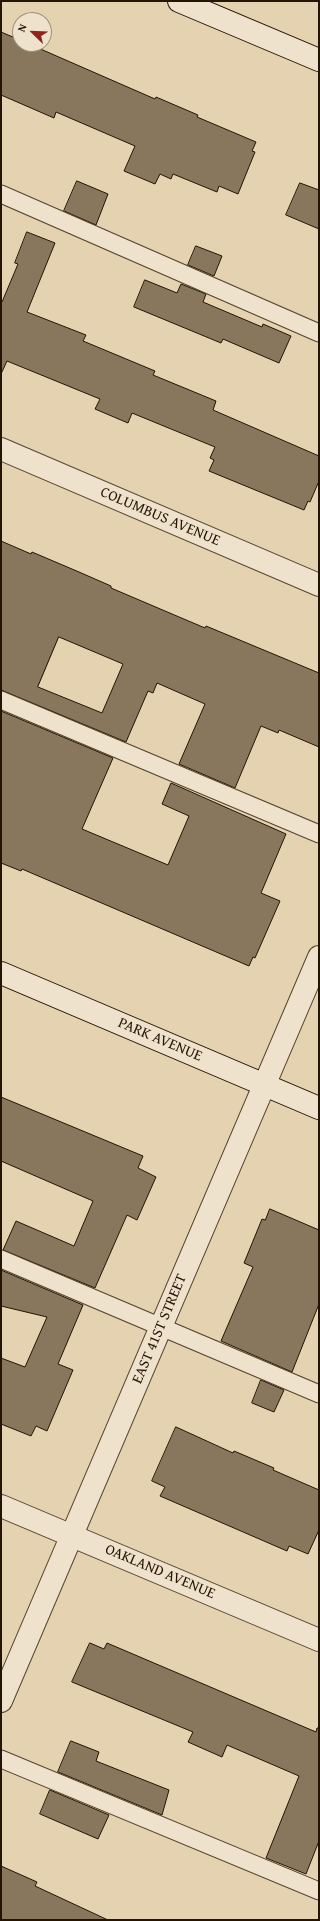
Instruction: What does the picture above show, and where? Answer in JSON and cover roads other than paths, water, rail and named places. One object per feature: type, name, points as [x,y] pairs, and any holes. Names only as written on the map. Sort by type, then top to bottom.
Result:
[{"type":"street","points":[[179,1],[319,60]]},
{"type":"street","name":"COLUMBUS AVENUE","points":[[1,450],[319,585]]},
{"type":"street","name":"EAST 41ST STREET","points":[[1,1701],[319,957]]},
{"type":"street","name":"PARK AVENUE","points":[[1,973],[319,1108]]},
{"type":"street","name":"OAKLAND AVENUE","points":[[1,1506],[319,1640]]},
{"type":"lane","points":[[1,194],[319,332]]},
{"type":"lane","points":[[1,700],[319,834]]},
{"type":"lane","points":[[1,1259],[319,1394]]},
{"type":"lane","points":[[1,1759],[319,1891]]}]
